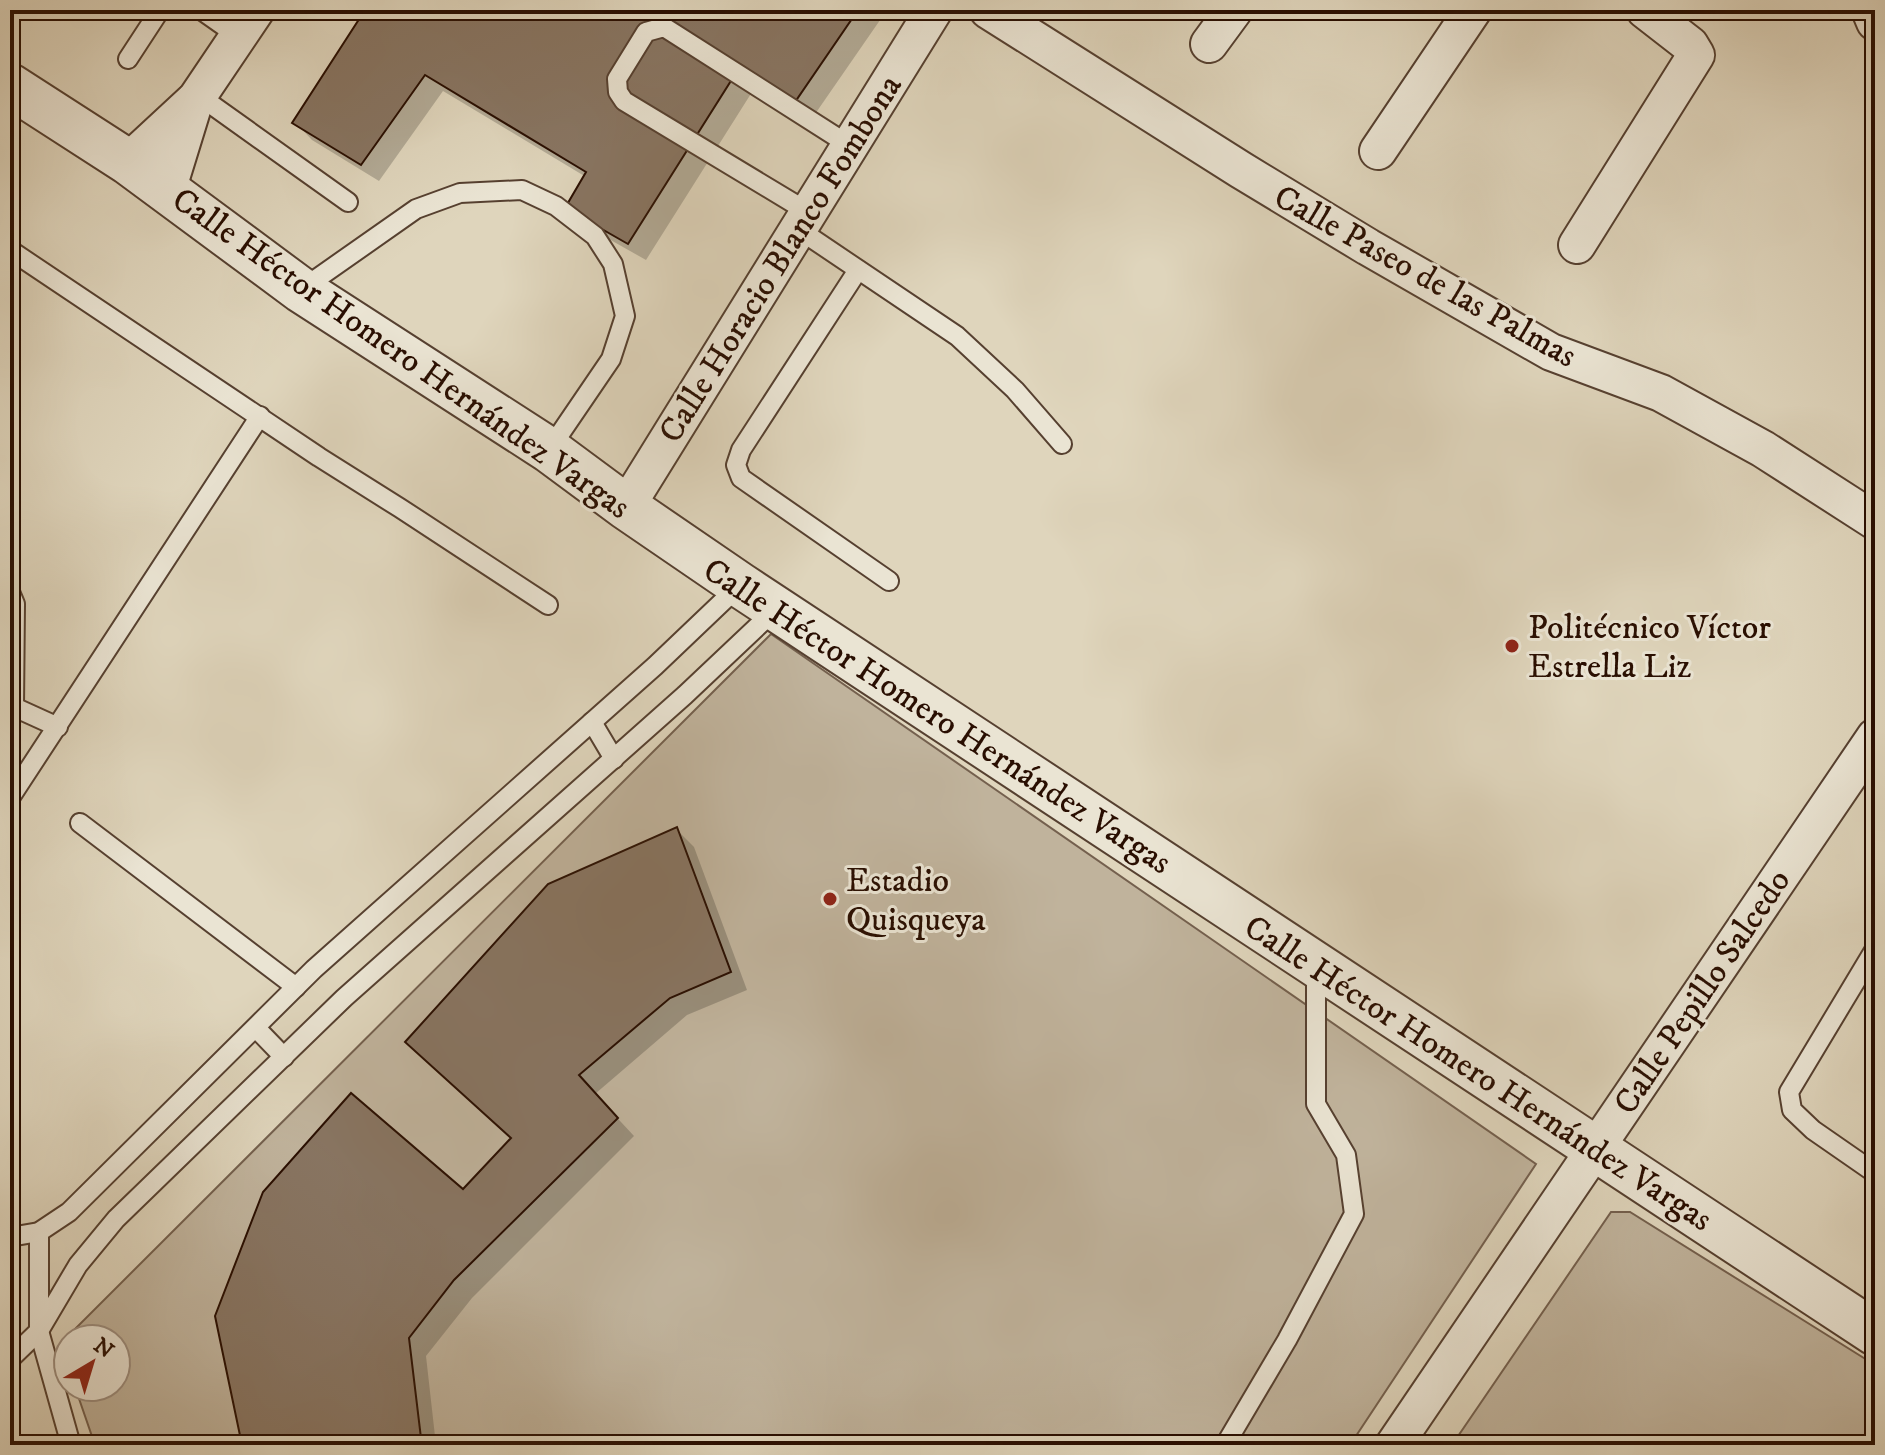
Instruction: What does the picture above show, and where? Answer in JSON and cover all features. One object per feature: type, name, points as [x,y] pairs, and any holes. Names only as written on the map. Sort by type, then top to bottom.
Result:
[{"type":"street","name":"Calle Horacio Blanco Fombona","points":[[626,507],[934,10]]},
{"type":"street","name":"Calle Paseo de las Palmas","points":[[988,10],[1368,247],[1551,352],[1661,393],[1763,449],[1875,521]]},
{"type":"street","points":[[1209,44],[1234,10]]},
{"type":"street","points":[[1378,151],[1473,10]]},
{"type":"street","points":[[1577,245],[1696,55],[1690,45],[1645,10]]},
{"type":"street","points":[[1870,10],[1875,22]]},
{"type":"street","points":[[128,162],[197,97],[247,23]]},
{"type":"street","name":"Calle Héctor Homero Hernández Vargas","points":[[10,86],[128,162],[301,290],[549,450],[740,585],[1874,1331]]},
{"type":"street","points":[[167,191],[197,97]]},
{"type":"street","name":"Calle Pepillo Salcedo","points":[[1394,1445],[1875,737]]},
{"type":"lane","points":[[128,59],[160,10]]},
{"type":"lane","points":[[201,10],[247,23]]},
{"type":"lane","points":[[849,145],[664,27],[646,32],[617,79],[618,92],[624,101],[803,221],[858,270],[957,336],[1015,390],[1062,444]]},
{"type":"lane","points":[[197,97],[348,202]]},
{"type":"lane","points":[[301,290],[416,209],[460,193],[522,190],[556,206],[595,236],[613,264],[625,316],[611,359],[549,450]]},
{"type":"lane","points":[[10,250],[319,457],[548,605]]},
{"type":"lane","points":[[858,270],[741,450],[736,465],[741,478],[889,581]]},
{"type":"lane","points":[[10,798],[260,416]]},
{"type":"lane","points":[[10,1237],[39,1232],[69,1212],[314,969],[655,666],[740,585]]},
{"type":"lane","points":[[10,592],[15,604],[12,708],[58,727]]},
{"type":"lane","points":[[10,1359],[39,1331],[78,1265],[116,1219],[344,998],[614,759],[776,609]]},
{"type":"lane","points":[[592,722],[614,759]]},
{"type":"lane","points":[[80,823],[296,987]]},
{"type":"lane","points":[[1875,949],[1789,1092],[1792,1110],[1813,1130],[1875,1173]]},
{"type":"lane","points":[[1225,1445],[1287,1340],[1354,1214],[1346,1155],[1316,1104],[1316,986],[1323,969]]},
{"type":"lane","points":[[256,1028],[284,1057]]},
{"type":"lane","points":[[39,1232],[39,1331],[71,1445]]},
{"type":"shaded area","name":"Estadio Quisqueya","points":[[771,634],[1536,1164],[1350,1445],[95,1445],[81,1403],[132,1403],[132,1323],[81,1323]]},
{"type":"shaded area","points":[[1611,1212],[1630,1212],[1875,1365],[1875,1445],[1452,1445]]},
{"type":"building","points":[[365,10],[858,10],[795,102],[741,65],[628,244],[565,208],[586,172],[425,75],[361,165],[292,123]]},
{"type":"building","points":[[677,827],[731,972],[670,998],[579,1075],[618,1118],[454,1280],[409,1338],[421,1438],[427,1445],[242,1445],[215,1316],[263,1192],[351,1093],[463,1189],[511,1138],[405,1042],[548,884]]},
{"type":"place","name":"Politécnico Víctor Estrella Liz","points":[[1512,646]]},
{"type":"place","name":"Estadio Quisqueya","points":[[830,899]]}]
